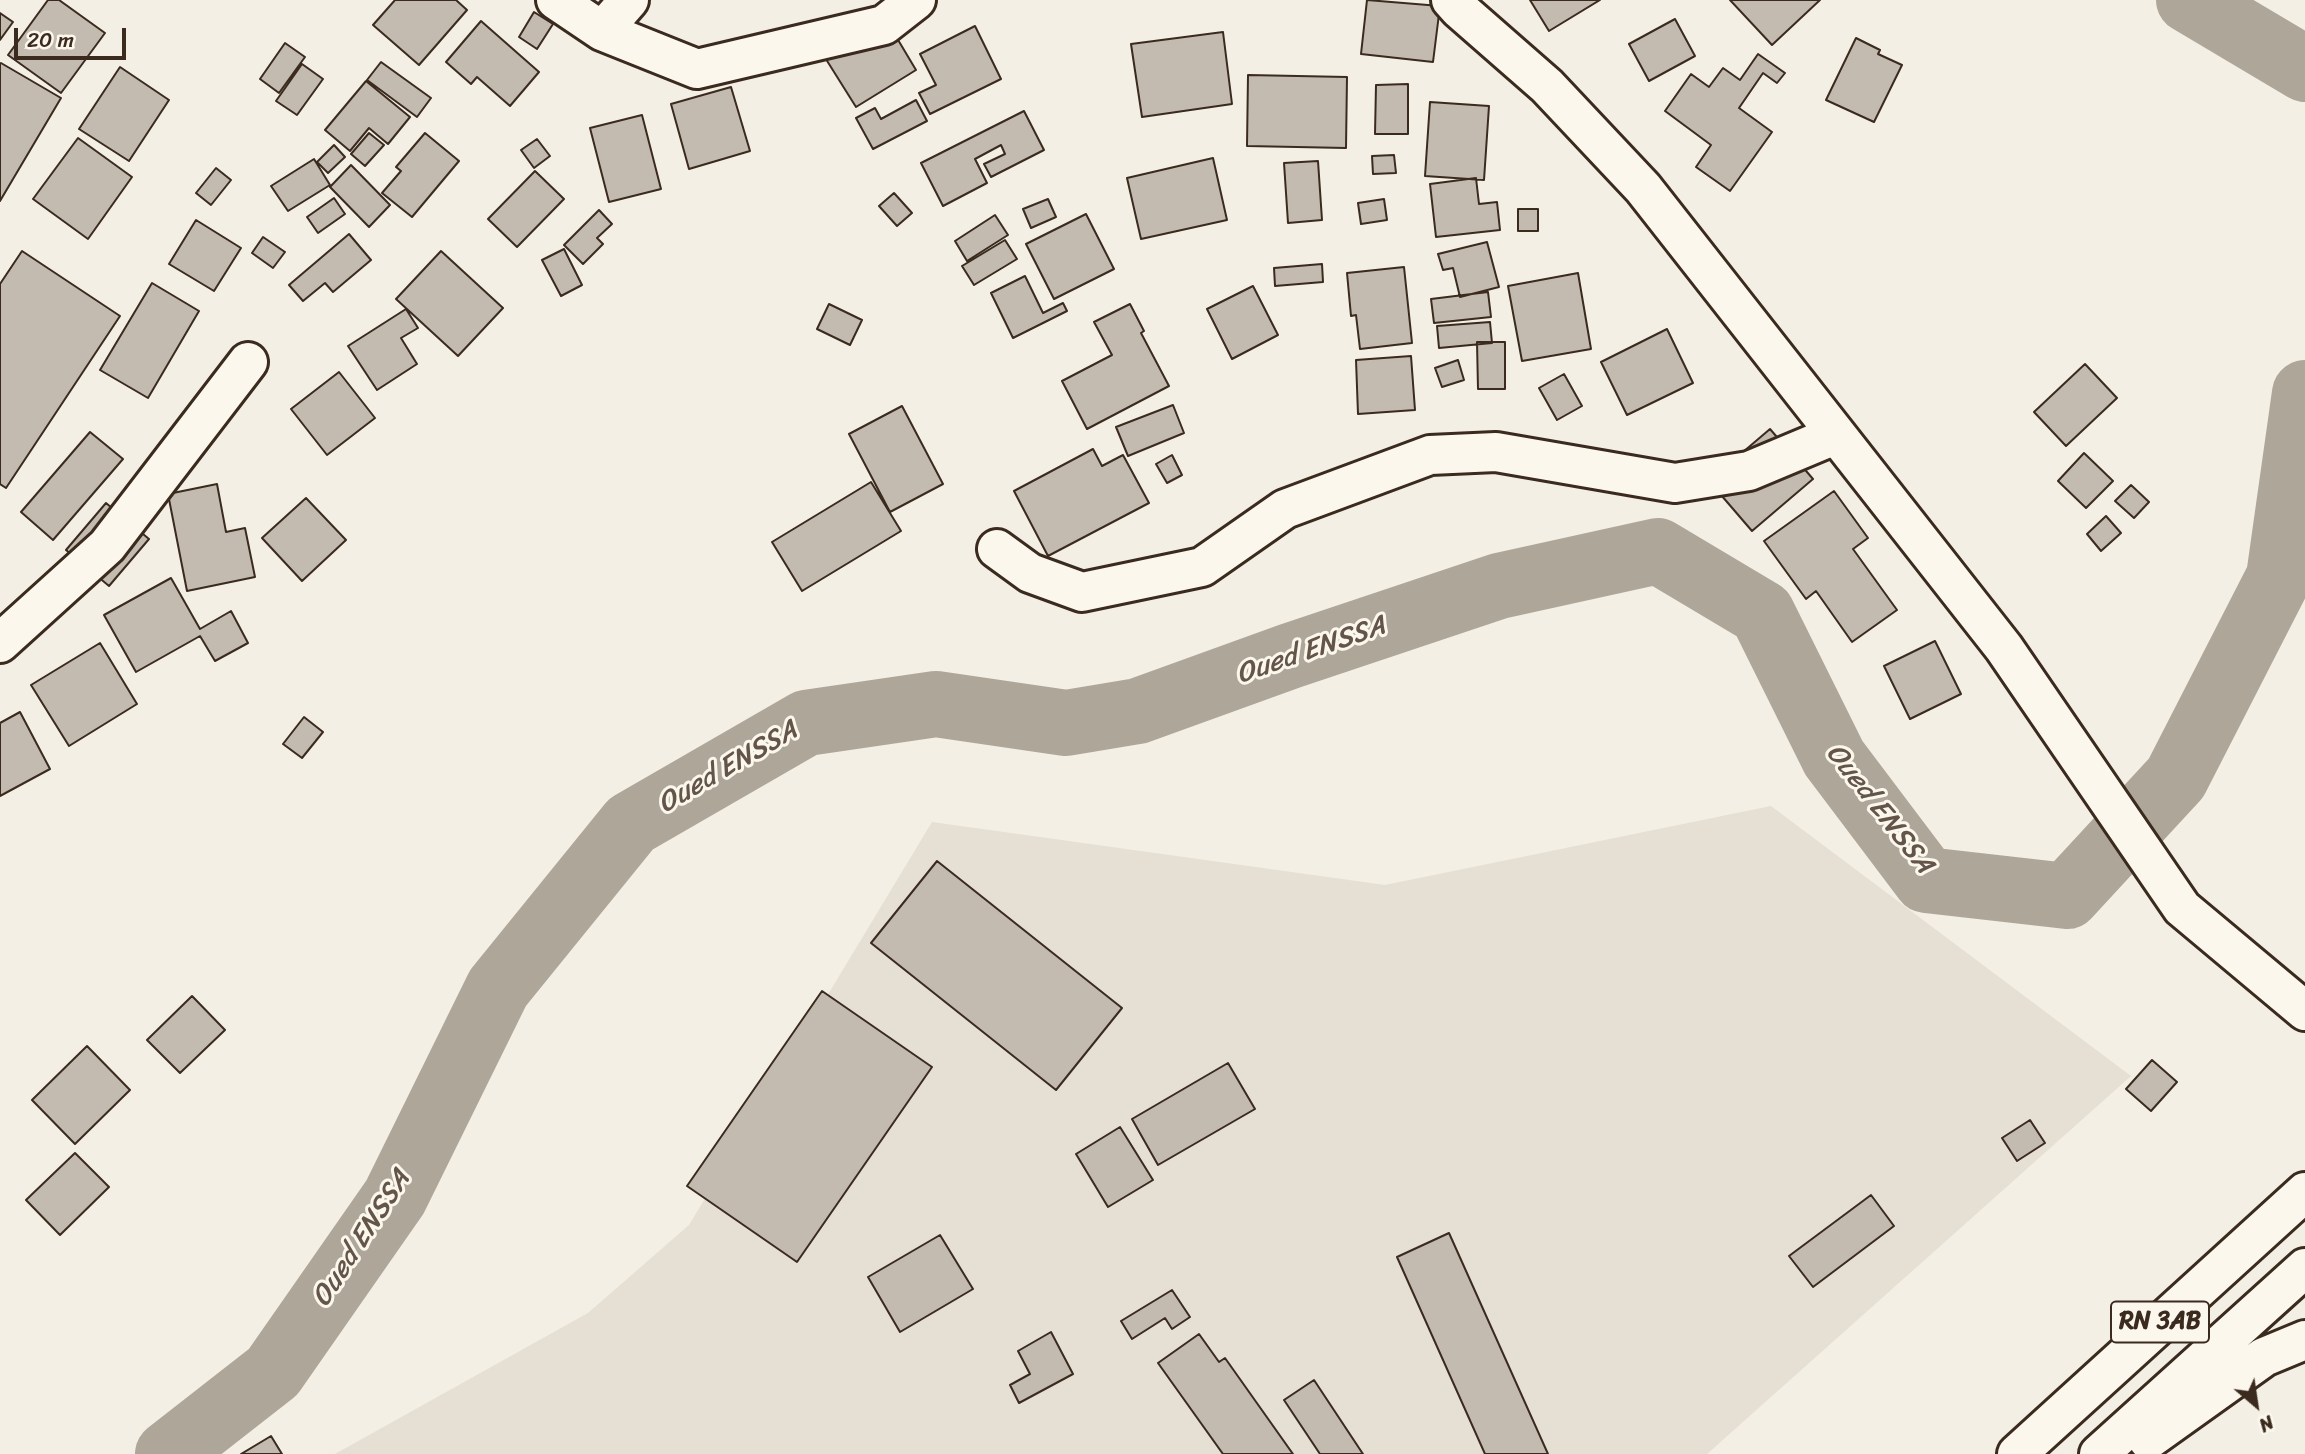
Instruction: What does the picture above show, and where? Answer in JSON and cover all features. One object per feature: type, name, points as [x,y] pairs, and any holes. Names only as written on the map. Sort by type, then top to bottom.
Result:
[{"type":"main road","points":[[556,0],[602,32],[697,69],[884,25],[916,0]]},
{"type":"main road","points":[[602,32],[629,0]]},
{"type":"main road","points":[[1451,0],[1548,86],[1643,188],[2004,648],[2182,908],[2305,1011]]},
{"type":"main road","points":[[0,643],[107,546],[248,362]]},
{"type":"main road","points":[[997,549],[1030,573],[1082,592],[1202,567],[1285,509],[1430,454],[1496,452],[1675,483],[1749,471],[1835,435]]},
{"type":"main road","name":"RN 3AB","points":[[2017,1454],[2305,1192]]},
{"type":"main road","name":"RN 3AB","points":[[2099,1454],[2305,1268]]},
{"type":"main road","points":[[2130,1454],[2264,1357],[2305,1340]]},
{"type":"shaded area","points":[[1771,806],[2131,1076],[1707,1454],[335,1454],[588,1313],[689,1225],[932,822],[1385,885]]},
{"type":"building","points":[[48,0],[59,0],[105,33],[61,93],[8,55]]},
{"type":"building","points":[[395,0],[456,0],[467,10],[419,65],[373,25]]},
{"type":"building","points":[[1367,0],[1440,6],[1433,62],[1361,54]]},
{"type":"building","points":[[1530,0],[1600,0],[1549,31]]},
{"type":"building","points":[[1730,0],[1820,0],[1772,45]]},
{"type":"building","points":[[534,12],[553,24],[537,49],[519,37]]},
{"type":"building","points":[[0,13],[13,22],[0,40]]},
{"type":"building","points":[[885,18],[916,70],[856,107],[824,56]]},
{"type":"building","points":[[1675,19],[1695,56],[1649,81],[1629,44]]},
{"type":"building","points":[[481,21],[539,72],[510,106],[477,77],[471,84],[446,62]]},
{"type":"building","points":[[975,26],[1001,79],[930,114],[919,93],[936,85],[920,54]]},
{"type":"building","points":[[1223,32],[1232,104],[1142,117],[1131,44]]},
{"type":"building","points":[[1856,38],[1880,50],[1878,54],[1902,65],[1874,122],[1826,100]]},
{"type":"building","points":[[285,43],[305,57],[279,93],[260,79]]},
{"type":"building","points":[[1758,54],[1785,73],[1777,83],[1763,73],[1739,108],[1772,132],[1730,191],[1696,167],[1711,145],[1665,111],[1691,74],[1709,87],[1723,68],[1740,80]]},
{"type":"building","points":[[381,62],[431,98],[417,117],[367,80]]},
{"type":"building","points":[[0,64],[61,98],[0,201]]},
{"type":"building","points":[[302,64],[323,79],[297,115],[276,101]]},
{"type":"building","points":[[120,67],[169,100],[129,161],[79,129]]},
{"type":"building","points":[[1248,75],[1347,77],[1346,148],[1247,146]]},
{"type":"building","points":[[366,81],[410,117],[388,144],[369,128],[350,151],[325,130]]},
{"type":"building","points":[[1408,84],[1408,134],[1375,134],[1376,85]]},
{"type":"building","points":[[731,87],[750,151],[689,169],[671,104]]},
{"type":"building","points":[[916,100],[927,121],[873,149],[856,118],[875,108],[881,119]]},
{"type":"building","points":[[1430,102],[1489,106],[1484,180],[1425,176]]},
{"type":"building","points":[[1024,111],[1044,150],[991,177],[984,164],[1005,154],[1001,145],[975,159],[987,183],[943,206],[921,163]]},
{"type":"building","points":[[642,115],[661,189],[609,202],[590,128]]},
{"type":"building","points":[[369,133],[384,145],[365,166],[351,154]]},
{"type":"building","points":[[425,133],[459,161],[412,217],[382,193],[401,171],[396,167]]},
{"type":"building","points":[[78,138],[132,177],[88,239],[33,199]]},
{"type":"building","points":[[537,139],[550,156],[534,168],[521,150]]},
{"type":"building","points":[[334,145],[345,157],[328,173],[317,162]]},
{"type":"building","points":[[1394,155],[1396,173],[1373,174],[1372,156]]},
{"type":"building","points":[[1213,158],[1227,220],[1141,239],[1127,178]]},
{"type":"building","points":[[314,159],[330,185],[288,211],[271,186]]},
{"type":"building","points":[[1318,161],[1322,220],[1288,223],[1284,163]]},
{"type":"building","points":[[351,165],[390,205],[369,227],[330,187]]},
{"type":"building","points":[[216,168],[231,180],[211,205],[196,193]]},
{"type":"building","points":[[535,171],[564,199],[517,247],[488,219]]},
{"type":"building","points":[[1476,178],[1479,204],[1497,202],[1500,230],[1436,237],[1430,184]]},
{"type":"building","points":[[894,193],[912,213],[897,226],[879,206]]},
{"type":"building","points":[[334,198],[345,214],[318,233],[307,217]]},
{"type":"building","points":[[1048,199],[1056,217],[1031,228],[1023,209]]},
{"type":"building","points":[[1384,199],[1387,220],[1361,224],[1358,203]]},
{"type":"building","points":[[1518,209],[1538,209],[1538,231],[1518,231]]},
{"type":"building","points":[[599,210],[612,224],[597,238],[603,244],[583,264],[564,245]]},
{"type":"building","points":[[1086,214],[1114,269],[1054,299],[1026,244]]},
{"type":"building","points":[[995,215],[1008,235],[967,261],[955,241]]},
{"type":"building","points":[[196,220],[241,248],[214,291],[169,264]]},
{"type":"building","points":[[349,234],[371,260],[333,292],[325,283],[303,301],[289,285]]},
{"type":"building","points":[[263,237],[285,252],[273,268],[252,253]]},
{"type":"building","points":[[1005,240],[1017,259],[974,285],[962,266]]},
{"type":"building","points":[[1487,242],[1499,287],[1460,297],[1453,268],[1443,270],[1438,254]]},
{"type":"building","points":[[564,249],[582,285],[561,296],[542,260]]},
{"type":"building","points":[[22,251],[120,316],[6,488],[0,484],[0,284]]},
{"type":"building","points":[[441,251],[503,308],[458,356],[396,299]]},
{"type":"building","points":[[1322,264],[1323,282],[1275,286],[1274,268]]},
{"type":"building","points":[[1404,267],[1412,343],[1360,349],[1356,315],[1351,316],[1347,273]]},
{"type":"building","points":[[1578,273],[1591,349],[1522,361],[1508,286]]},
{"type":"building","points":[[1025,276],[1043,313],[1063,303],[1067,311],[1013,338],[991,293]]},
{"type":"building","points":[[152,283],[199,311],[148,398],[100,370]]},
{"type":"building","points":[[1253,286],[1278,335],[1232,359],[1207,309]]},
{"type":"building","points":[[1488,292],[1491,317],[1434,323],[1431,299]]},
{"type":"building","points":[[829,304],[862,320],[850,345],[817,329]]},
{"type":"building","points":[[1130,304],[1144,331],[1141,333],[1169,386],[1087,429],[1062,381],[1112,355],[1094,322]]},
{"type":"building","points":[[406,309],[418,328],[401,338],[417,364],[377,390],[348,346]]},
{"type":"building","points":[[1490,322],[1492,343],[1439,348],[1437,326]]},
{"type":"building","points":[[1667,329],[1693,383],[1627,415],[1601,362]]},
{"type":"building","points":[[1477,342],[1505,342],[1505,389],[1478,389]]},
{"type":"building","points":[[1411,356],[1415,410],[1358,414],[1356,360]]},
{"type":"building","points":[[1458,360],[1464,380],[1442,387],[1435,368]]},
{"type":"building","points":[[2085,364],[2117,398],[2066,446],[2034,412]]},
{"type":"building","points":[[339,372],[375,418],[327,455],[291,409]]},
{"type":"building","points":[[1564,374],[1582,406],[1557,420],[1539,388]]},
{"type":"building","points":[[1173,405],[1184,433],[1128,456],[1116,427]]},
{"type":"building","points":[[902,406],[943,484],[890,512],[849,434]]},
{"type":"building","points":[[1770,429],[1813,479],[1752,531],[1709,481]]},
{"type":"building","points":[[90,432],[123,459],[53,540],[21,512]]},
{"type":"building","points":[[1093,449],[1102,466],[1123,455],[1149,503],[1048,556],[1014,491]]},
{"type":"building","points":[[2084,453],[2113,481],[2086,508],[2058,481]]},
{"type":"building","points":[[1172,455],[1182,475],[1167,483],[1156,464]]},
{"type":"building","points":[[871,482],[901,531],[802,591],[772,542]]},
{"type":"building","points":[[217,484],[226,532],[245,528],[255,577],[187,591],[168,494]]},
{"type":"building","points":[[2131,485],[2149,502],[2134,518],[2115,501]]},
{"type":"building","points":[[1834,491],[1868,538],[1853,549],[1897,610],[1852,642],[1816,591],[1806,599],[1764,541]]},
{"type":"building","points":[[306,498],[346,540],[302,581],[262,538]]},
{"type":"building","points":[[106,503],[149,539],[109,586],[66,550]]},
{"type":"building","points":[[2106,516],[2121,533],[2101,551],[2087,534]]},
{"type":"building","points":[[171,578],[200,629],[231,611],[248,643],[215,661],[200,636],[136,672],[104,615]]},
{"type":"building","points":[[1935,641],[1961,694],[1910,719],[1884,666]]},
{"type":"building","points":[[100,643],[137,704],[69,746],[31,685]]},
{"type":"building","points":[[20,712],[50,769],[0,796],[0,723]]},
{"type":"building","points":[[304,717],[323,732],[302,758],[283,744]]},
{"type":"building","points":[[937,861],[1122,1008],[1056,1090],[871,943]]},
{"type":"building","points":[[822,991],[932,1067],[797,1262],[687,1186]]},
{"type":"building","points":[[192,996],[225,1030],[180,1073],[147,1040]]},
{"type":"building","points":[[87,1046],[130,1090],[75,1144],[32,1100]]},
{"type":"building","points":[[2152,1060],[2177,1082],[2151,1111],[2126,1089]]},
{"type":"building","points":[[1228,1063],[1255,1109],[1158,1165],[1132,1119]]},
{"type":"building","points":[[2030,1120],[2045,1143],[2017,1161],[2002,1138]]},
{"type":"building","points":[[1120,1127],[1153,1180],[1108,1207],[1076,1154]]},
{"type":"building","points":[[75,1153],[109,1187],[60,1235],[26,1200]]},
{"type":"building","points":[[1871,1195],[1894,1226],[1813,1287],[1789,1256]]},
{"type":"building","points":[[1449,1233],[1548,1454],[1485,1454],[1397,1257]]},
{"type":"building","points":[[940,1235],[973,1289],[900,1332],[868,1277]]},
{"type":"building","points":[[1172,1290],[1190,1317],[1172,1329],[1165,1318],[1132,1339],[1121,1321]]},
{"type":"building","points":[[1051,1332],[1073,1374],[1019,1403],[1010,1385],[1030,1374],[1018,1351]]},
{"type":"building","points":[[1199,1334],[1219,1362],[1225,1358],[1293,1454],[1223,1454],[1158,1363]]},
{"type":"building","points":[[1314,1380],[1363,1454],[1320,1454],[1284,1400]]},
{"type":"building","points":[[271,1436],[282,1454],[241,1454]]},
{"type":"waterway","name":"Oued ENSSA","points":[[2189,0],[2305,69]]},
{"type":"waterway","name":"Oued ENSSA","points":[[168,1454],[273,1372],[395,1197],[498,988],[631,824],[806,723],[936,704],[1066,723],[1138,711],[1290,656],[1499,586],[1658,551],[1762,613],[1834,758],[1926,880],[2067,896],[2176,778],[2279,577],[2305,393]]}]
